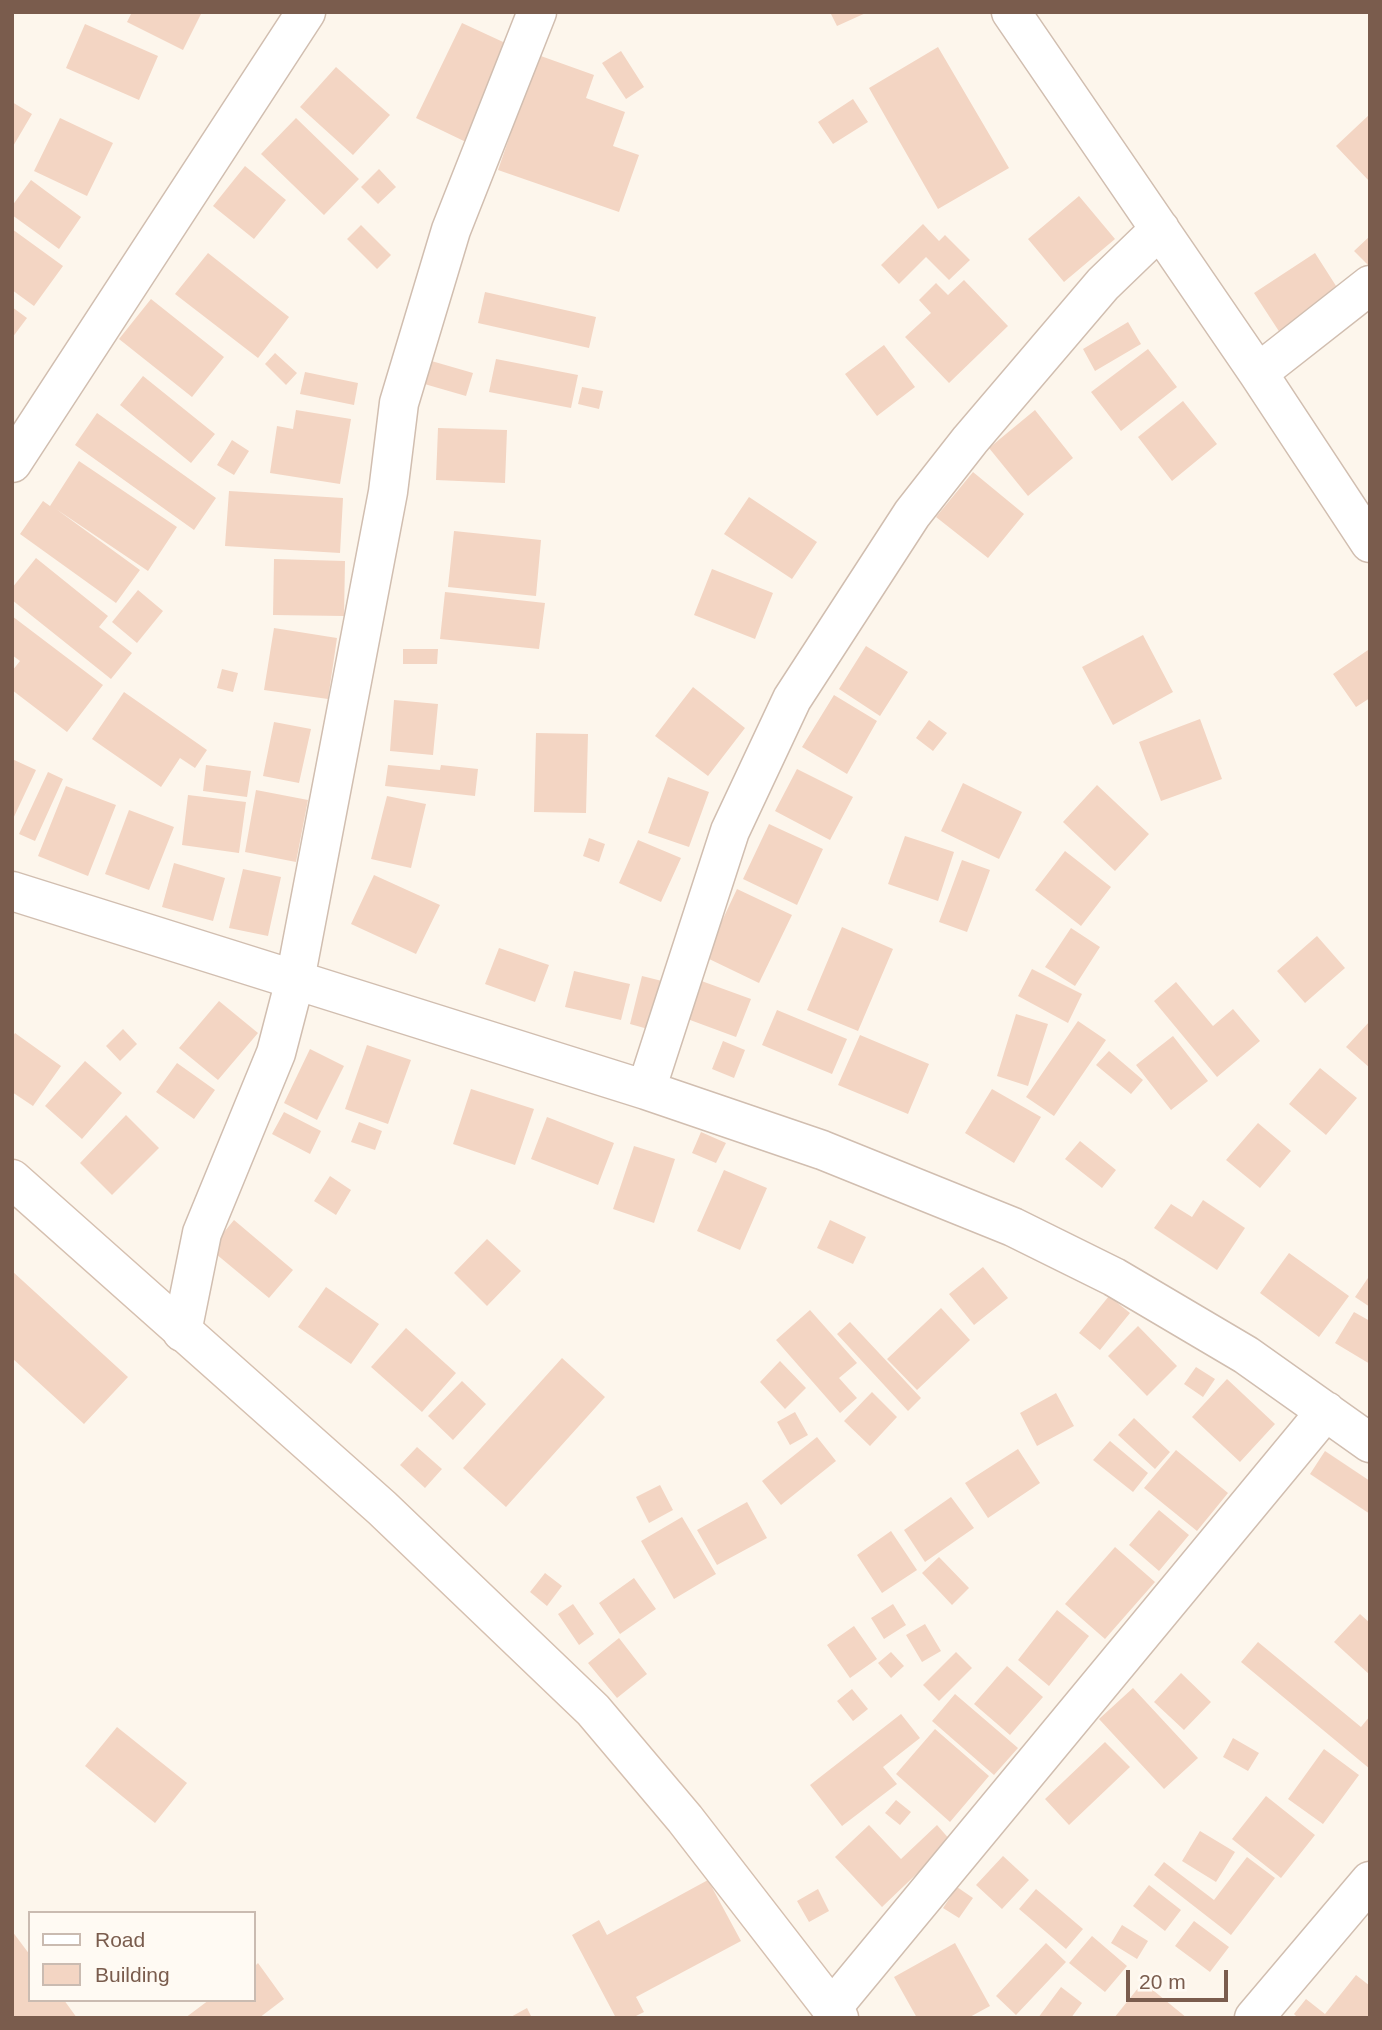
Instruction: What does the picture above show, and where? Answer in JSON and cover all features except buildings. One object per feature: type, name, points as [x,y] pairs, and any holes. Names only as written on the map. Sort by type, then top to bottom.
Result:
[{"type":"street","points":[[12,463],[306,12]]},
{"type":"street","points":[[182,1332],[202,1233],[276,1053],[295,980],[388,492],[399,403],[451,230],[537,12]]},
{"type":"street","points":[[1012,12],[1258,373],[1370,543]]},
{"type":"street","points":[[646,1090],[730,831],[792,699],[912,514],[937,482],[1103,284],[1160,229]]},
{"type":"street","points":[[1258,373],[1370,285]]},
{"type":"street","points":[[12,891],[646,1090],[822,1150],[1013,1227],[1147,1297],[1247,1355],[1370,1443]]},
{"type":"street","points":[[12,1179],[382,1508],[593,1710],[685,1819],[836,2013],[1326,1411]]},
{"type":"street","points":[[1254,2018],[1370,1881]]}]
